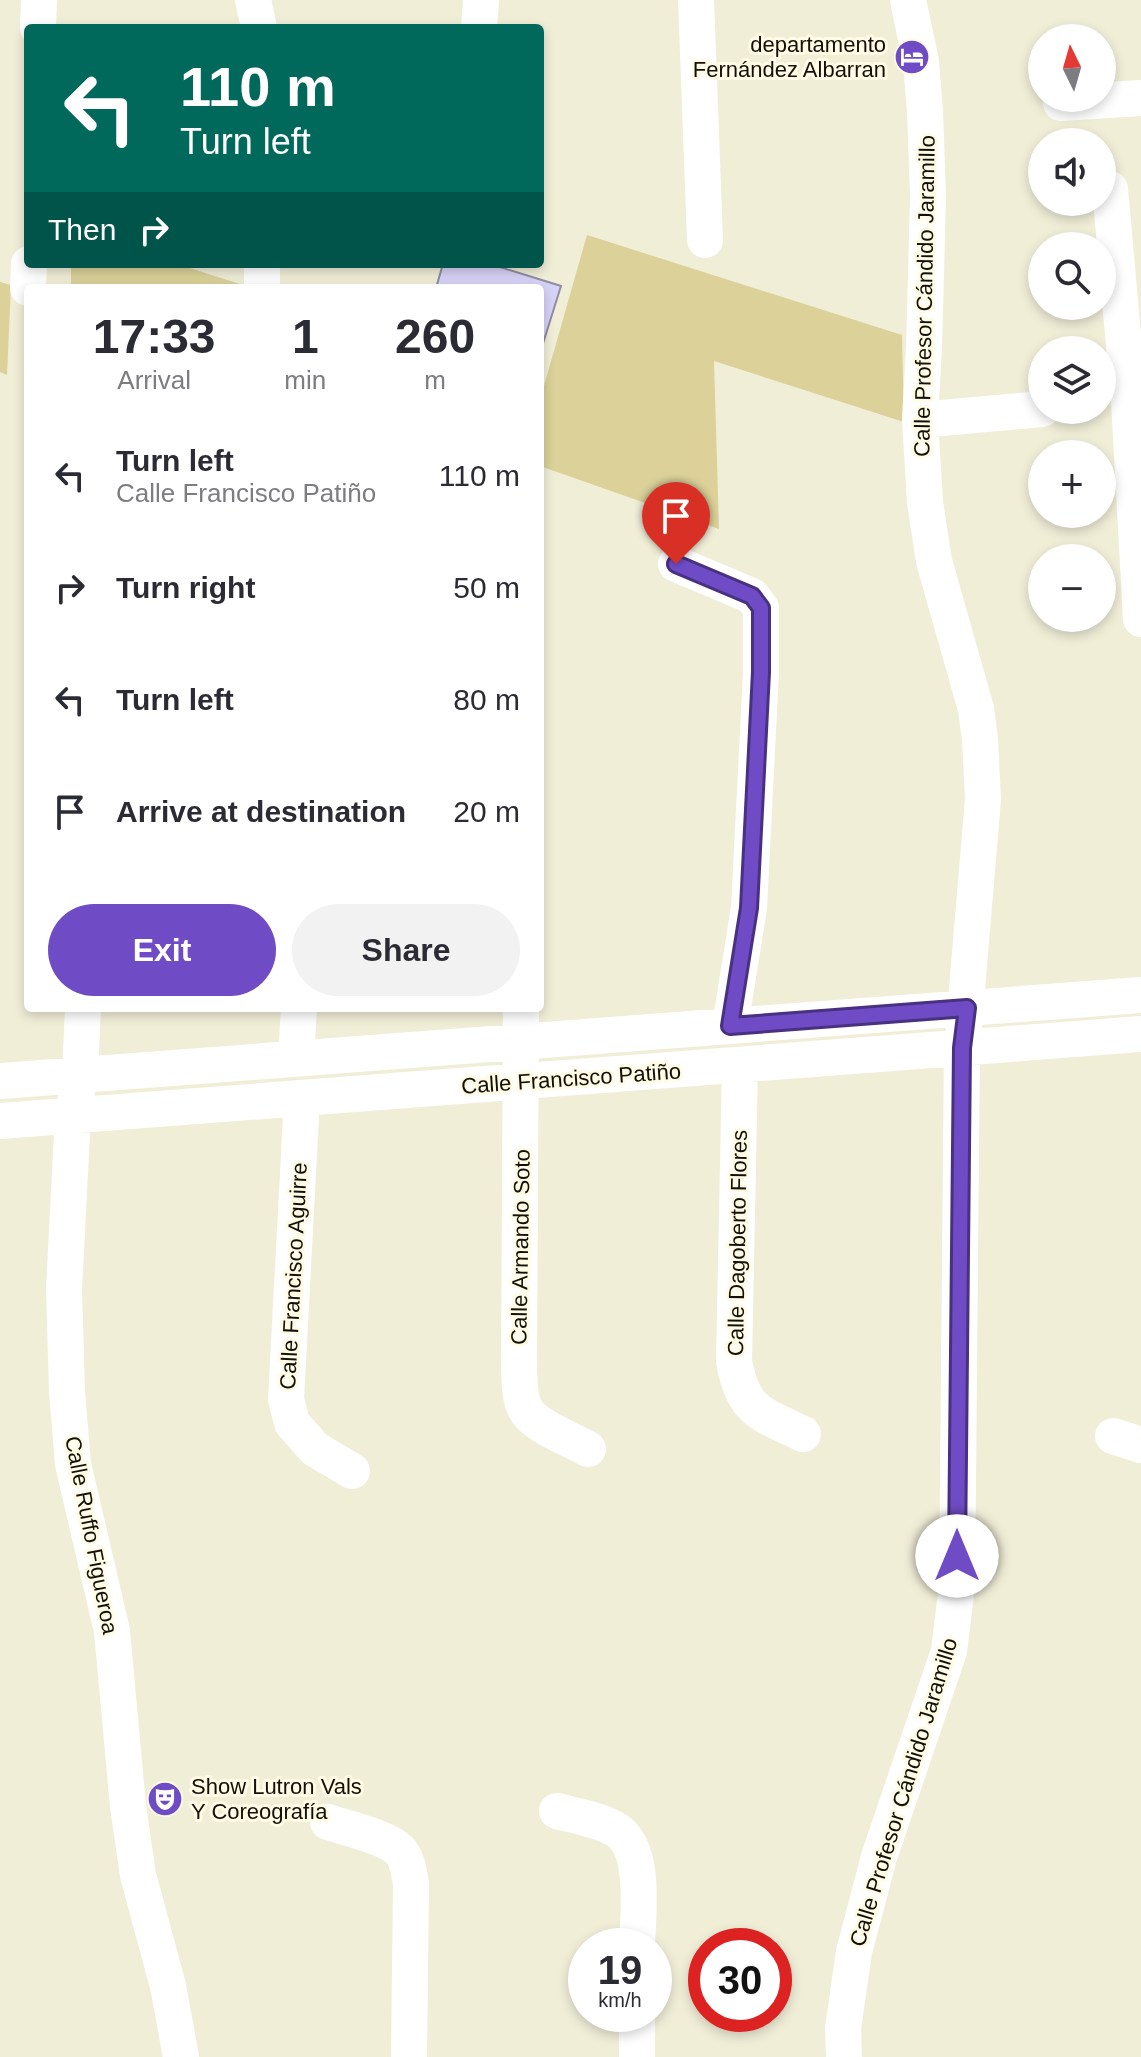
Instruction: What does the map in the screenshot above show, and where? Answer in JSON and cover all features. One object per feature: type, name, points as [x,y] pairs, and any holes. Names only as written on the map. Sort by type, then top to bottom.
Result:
[{"type":"street","points":[[38,24],[39,0]]},
{"type":"street","points":[[253,0],[258,24]]},
{"type":"street","points":[[479,24],[481,0]]},
{"type":"street","points":[[696,0],[705,240]]},
{"type":"street","name":"Calle Profesor Cándido Jaramillo","points":[[844,2057],[843,2028],[854,1952],[879,1857],[949,1651],[957,1585],[962,1048],[983,799],[976,709],[934,561],[925,502],[920,420],[928,197],[921,62],[908,0]]},
{"type":"street","points":[[1116,100],[1141,98]]},
{"type":"street","points":[[1111,216],[1113,336]]},
{"type":"street","points":[[920,420],[1028,410]]},
{"type":"street","points":[[1116,410],[1141,619]]},
{"type":"street","points":[[676,564],[752,596],[761,608],[761,672],[749,908],[730,1026]]},
{"type":"street","name":"Calle Francisco Patiño","points":[[0,1081],[296,1058],[521,1025],[730,1026],[1141,995]]},
{"type":"street","name":"Calle Ruffo Figueroa","points":[[83,1012],[80,1075],[73,1115],[64,1289],[73,1464],[112,1631],[128,1806],[138,1875],[168,1986],[181,2057]]},
{"type":"street","points":[[296,1058],[299,1012]]},
{"type":"street","name":"Calle Armando Soto","points":[[521,1025],[521,1395],[527,1412],[537,1421],[588,1449]]},
{"type":"street","name":"Calle Francisco Patiño","points":[[0,1121],[1141,1034]]},
{"type":"street","name":"Calle Dagoberto Flores","points":[[740,1065],[734,1361],[738,1385],[758,1412],[803,1434]]},
{"type":"street","name":"Calle Francisco Aguirre","points":[[302,1098],[286,1399],[292,1423],[315,1449],[352,1471]]},
{"type":"street","points":[[557,1811],[616,1829],[627,1839],[635,1857],[638,1881],[637,1928]]},
{"type":"street","points":[[328,1822],[386,1842],[400,1850],[407,1863],[411,1884],[409,2057]]},
{"type":"street","points":[[637,2032],[637,2057]]},
{"type":"shaded area","points":[[587,235],[902,335],[904,422],[714,361],[719,529],[544,467],[544,386]]},
{"type":"shaded area","points":[[71,268],[190,268],[240,284],[71,284]]},
{"type":"shaded area","points":[[0,282],[11,285],[7,375],[0,372]]},
{"type":"building","points":[[442,268],[503,268],[561,286],[544,340],[544,284],[437,284]]},
{"type":"place","name":"departamento Fernández Albarran","points":[[912,57]]},
{"type":"place","name":"Show Lutron Vals Y Coreografía","points":[[165,1799]]},
{"type":"route","points":[[676,564],[752,596],[761,608],[761,672],[749,908],[730,1026],[967,1008],[962,1048],[957,1556]]}]
